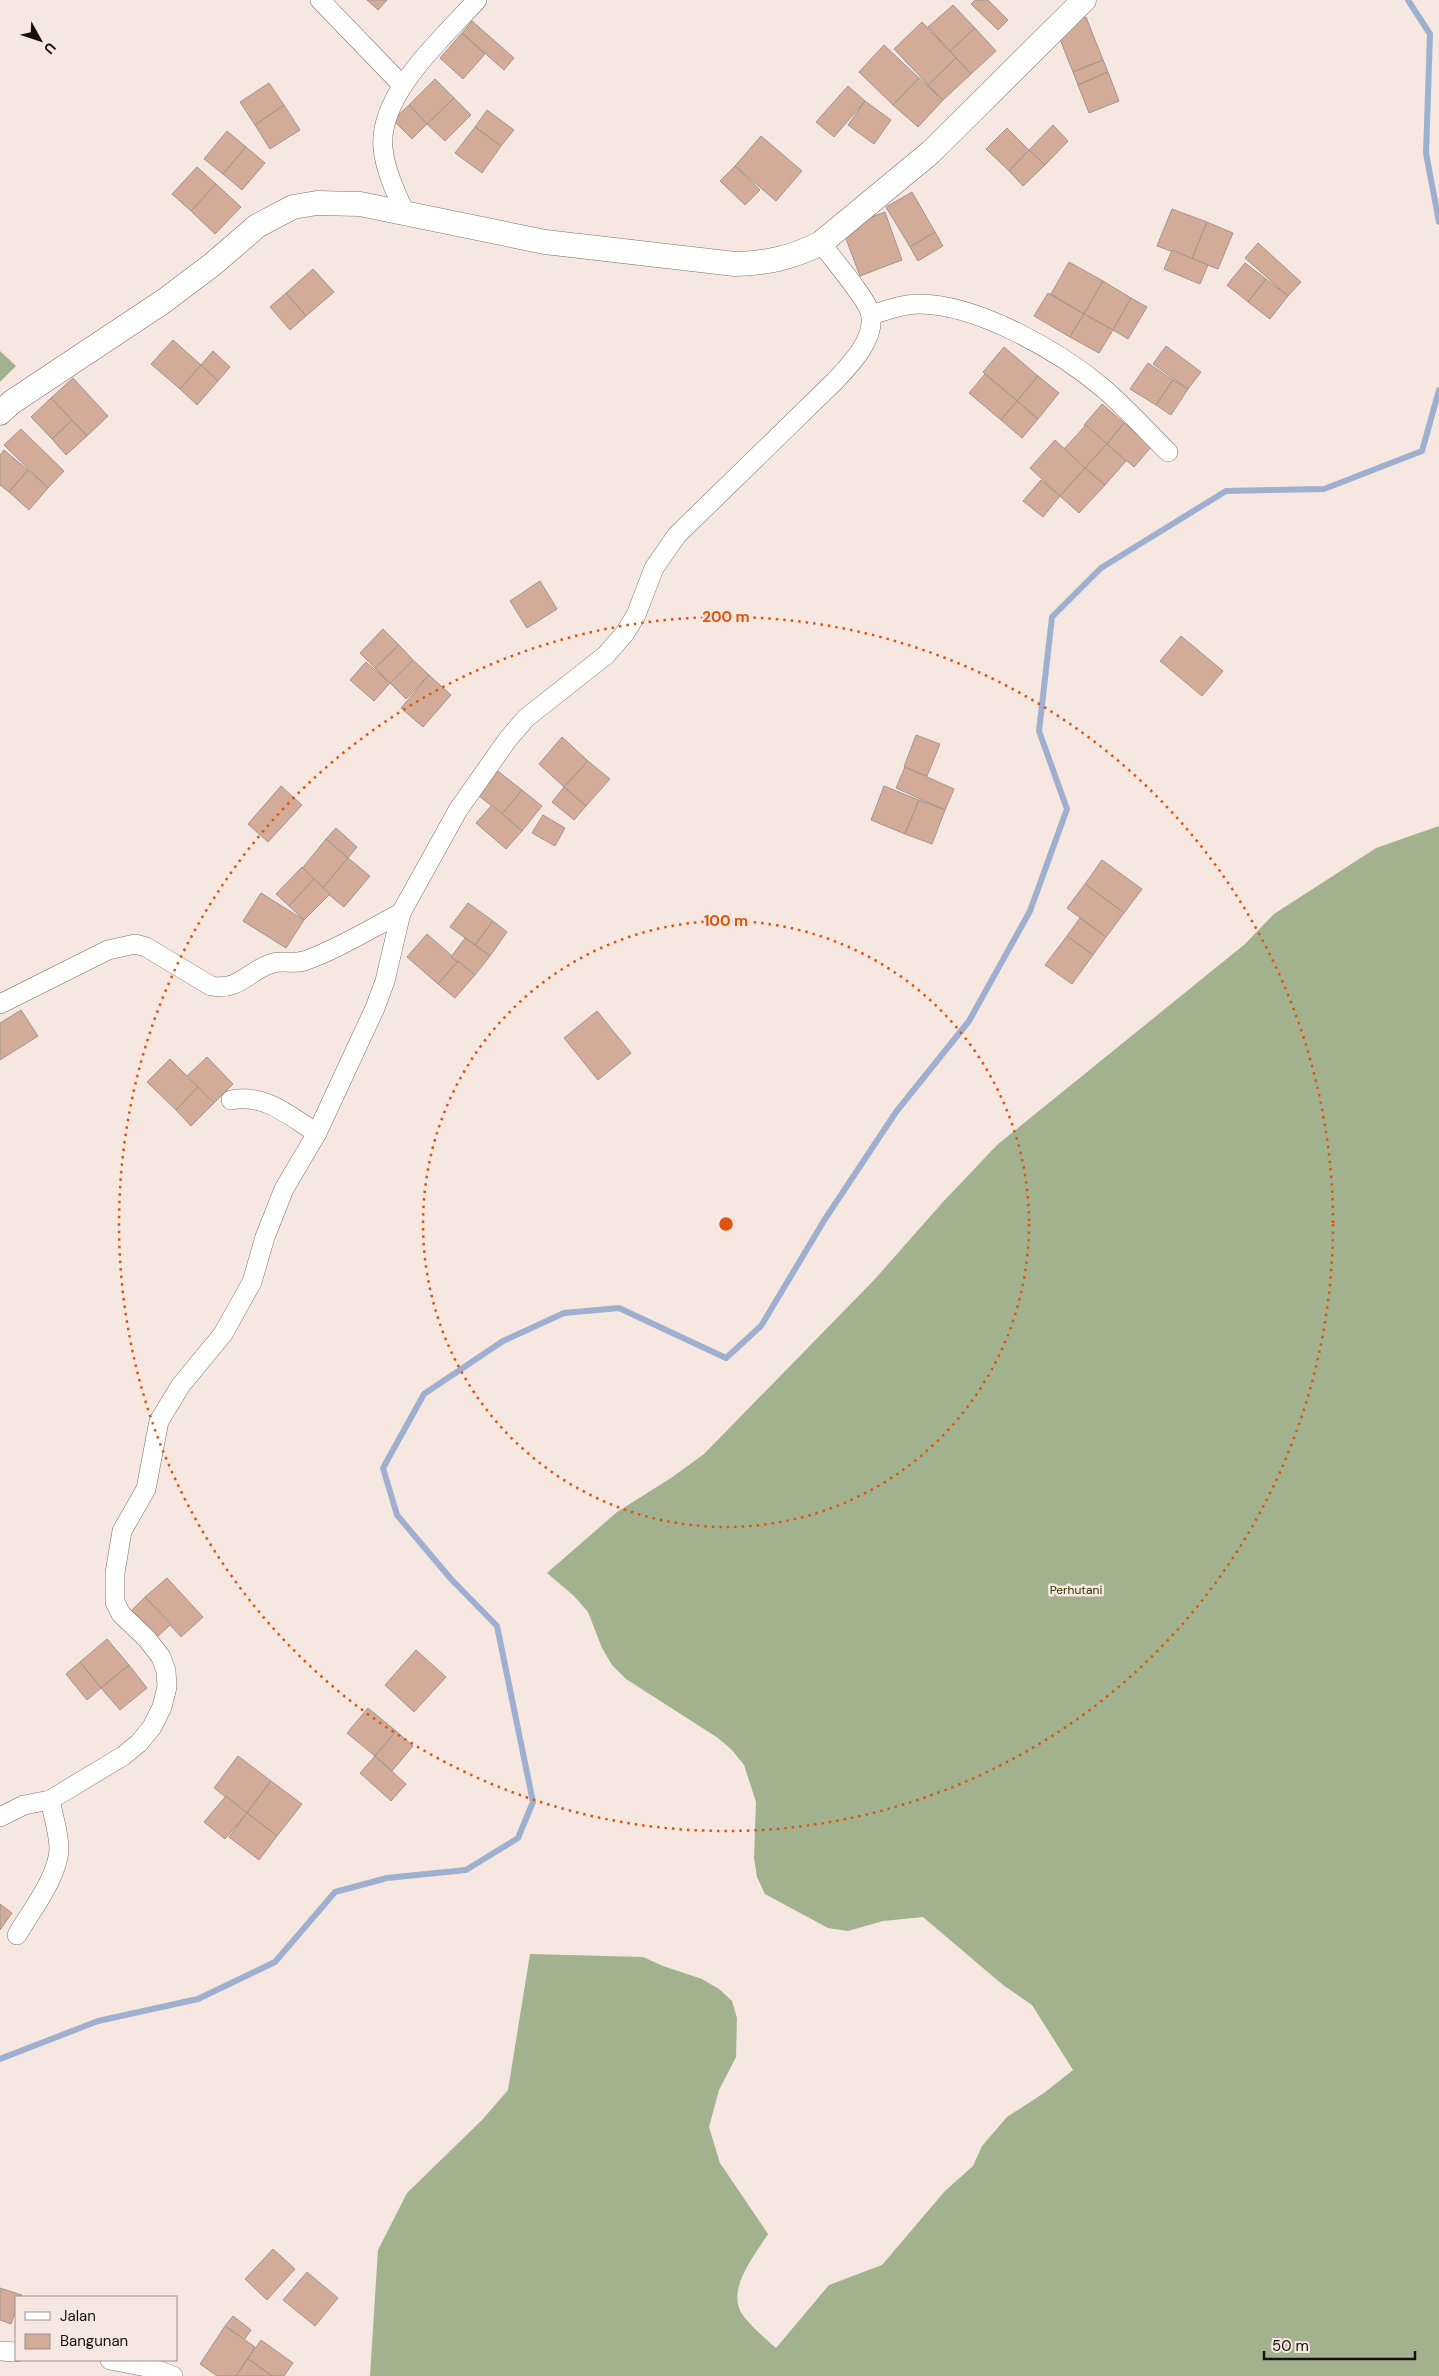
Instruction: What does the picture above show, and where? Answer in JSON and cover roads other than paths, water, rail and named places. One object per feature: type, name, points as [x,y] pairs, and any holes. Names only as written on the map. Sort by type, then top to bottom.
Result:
[{"type":"street","points":[[320,0],[402,85]]},
{"type":"street","points":[[405,213],[394,188],[383,149],[383,131],[387,112],[402,85],[477,0]]},
{"type":"street","points":[[0,412],[12,402],[164,301],[213,264],[257,226],[294,207],[317,203],[360,204],[544,242],[734,264],[760,264],[783,260],[821,243],[931,152],[1084,0]]},
{"type":"street","points":[[0,1818],[24,1805],[50,1800],[114,1761],[139,1743],[152,1727],[162,1707],[167,1687],[166,1671],[161,1657],[147,1638],[121,1614],[115,1602],[115,1573],[122,1531],[146,1489],[159,1421],[180,1385],[223,1334],[252,1282],[265,1237],[284,1189],[317,1133],[375,1008],[385,981],[401,913],[458,810],[526,718],[606,655],[625,633],[636,615],[654,568],[677,535],[850,364],[863,346],[870,331],[871,315],[865,303],[821,243]]},
{"type":"street","points":[[871,315],[898,306],[919,304],[955,308],[990,320],[1064,360],[1103,388],[1168,452]]},
{"type":"street","points":[[0,1004],[108,950],[135,944],[146,947],[211,986],[223,988],[234,986],[271,963],[294,963],[318,955],[401,913]]},
{"type":"street","points":[[231,1100],[244,1097],[257,1098],[317,1133]]},
{"type":"street","points":[[17,1935],[57,1863],[59,1848],[50,1800]]},
{"type":"street","points":[[0,2352],[15,2352]]},
{"type":"street","points":[[115,2361],[152,2368],[173,2376]]},
{"type":"waterway","points":[[1408,0],[1430,34],[1426,153],[1439,222]]},
{"type":"waterway","points":[[0,2059],[98,2021],[198,1999],[275,1962],[335,1892],[387,1878],[466,1870],[518,1838],[533,1802],[497,1626],[451,1579],[397,1515],[383,1468],[424,1394],[503,1341],[564,1313],[619,1308],[726,1358],[761,1326],[825,1219],[896,1112],[969,1021],[1030,911],[1067,809],[1039,731],[1052,617],[1101,568],[1226,491],[1324,489],[1422,451],[1439,390]]},
{"type":"park label","name":"Perhutani","points":[[1076,1590]]}]
